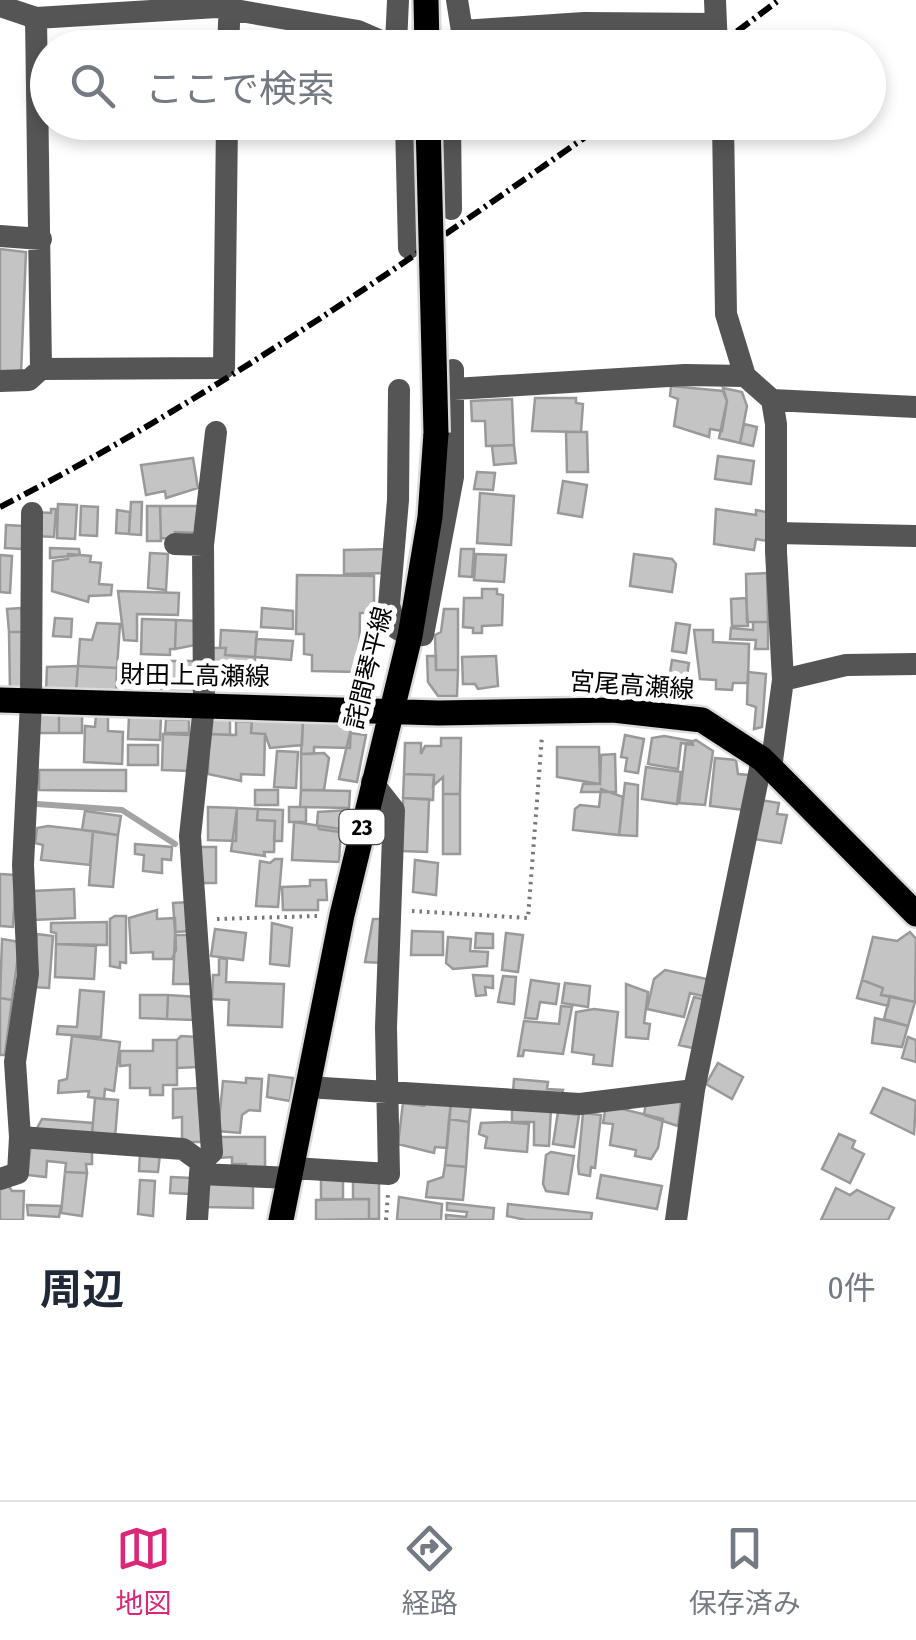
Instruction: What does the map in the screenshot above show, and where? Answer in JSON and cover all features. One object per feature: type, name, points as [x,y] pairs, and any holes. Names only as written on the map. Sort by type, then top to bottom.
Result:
[{"type":"main road","points":[[426,0],[427,30]]},
{"type":"main road","name":"詫間琴平線","points":[[281,1220],[342,915],[410,636],[430,517],[436,433],[428,140]]},
{"type":"main road","name":"財田上高瀬線","points":[[0,700],[389,710]]},
{"type":"main road","name":"宮尾高瀬線","points":[[389,710],[665,714],[702,720],[767,764],[916,914]]},
{"type":"street","points":[[397,30],[398,0]]},
{"type":"street","points":[[457,0],[459,30]]},
{"type":"street","points":[[229,30],[230,4]]},
{"type":"street","points":[[0,6],[36,18],[230,4],[353,30]]},
{"type":"street","points":[[530,30],[715,12]]},
{"type":"street","points":[[36,18],[36,30]]},
{"type":"street","points":[[38,140],[42,369]]},
{"type":"street","points":[[0,381],[28,380],[42,369],[224,368],[228,140]]},
{"type":"street","points":[[406,140],[408,248]]},
{"type":"street","points":[[450,140],[451,208]]},
{"type":"street","points":[[724,140],[726,314],[745,376],[772,400],[916,407]]},
{"type":"street","points":[[0,236],[40,239]]},
{"type":"street","points":[[398,390],[398,500],[389,604],[396,628],[410,636],[423,636],[450,493],[453,379],[745,376]]},
{"type":"street","points":[[676,1220],[694,1090],[783,680],[776,534],[776,424],[772,400]]},
{"type":"street","points":[[197,1220],[201,1168],[212,1152],[190,836],[204,706],[202,545],[216,432]]},
{"type":"street","points":[[0,1179],[18,1173],[20,1137],[7,1061],[28,974],[23,865],[31,702],[32,513]]},
{"type":"street","points":[[776,534],[916,536]]},
{"type":"street","points":[[175,544],[202,545]]},
{"type":"street","points":[[783,680],[846,665],[916,664]]},
{"type":"street","points":[[20,1137],[183,1149],[201,1168],[389,1174],[394,810],[372,782]]},
{"type":"street","points":[[307,1086],[580,1104],[694,1090]]},
{"type":"path","points":[[390,910],[528,918],[541,736],[560,736]]},
{"type":"path","points":[[197,920],[342,915]]},
{"type":"building","points":[[0,249],[26,252],[21,374],[0,373]]},
{"type":"building","points":[[671,386],[723,391],[727,401],[722,431],[710,429],[709,437],[674,426],[678,399],[670,396]]},
{"type":"building","points":[[723,388],[742,392],[747,406],[740,443],[719,438],[727,401]]},
{"type":"building","points":[[535,398],[576,398],[576,403],[583,404],[581,432],[532,431]]},
{"type":"building","points":[[512,399],[514,445],[486,446],[485,421],[472,421],[471,401]]},
{"type":"building","points":[[744,424],[757,427],[753,446],[740,443]]},
{"type":"building","points":[[566,432],[587,432],[588,472],[567,472]]},
{"type":"building","points":[[514,445],[516,463],[494,465],[492,446]]},
{"type":"building","points":[[718,456],[754,461],[751,484],[715,479]]},
{"type":"building","points":[[193,458],[198,488],[166,498],[165,491],[146,495],[141,465]]},
{"type":"building","points":[[477,472],[495,473],[493,490],[474,489]]},
{"type":"building","points":[[563,481],[587,485],[582,517],[558,513]]},
{"type":"building","points":[[480,493],[514,496],[511,545],[477,543]]},
{"type":"building","points":[[131,502],[142,502],[141,535],[129,534]]},
{"type":"building","points":[[58,504],[77,505],[75,539],[57,538]]},
{"type":"building","points":[[81,506],[98,507],[97,536],[80,535]]},
{"type":"building","points":[[147,506],[160,506],[161,541],[147,541]]},
{"type":"building","points":[[160,506],[200,506],[198,533],[175,532],[175,539],[161,538]]},
{"type":"building","points":[[51,509],[56,509],[54,537],[36,536],[37,512],[51,513]]},
{"type":"building","points":[[716,509],[756,515],[756,510],[771,513],[767,541],[756,539],[754,550],[714,544]]},
{"type":"building","points":[[117,510],[130,512],[129,534],[116,533]]},
{"type":"building","points":[[6,525],[23,526],[22,549],[5,548]]},
{"type":"building","points":[[50,548],[79,549],[80,555],[50,558]]},
{"type":"building","points":[[389,549],[389,573],[344,574],[344,550]]},
{"type":"building","points":[[461,549],[474,549],[472,577],[459,576]]},
{"type":"building","points":[[150,553],[168,554],[166,590],[148,588]]},
{"type":"building","points":[[68,554],[91,556],[90,562],[101,563],[99,584],[112,585],[111,595],[89,596],[88,602],[52,591],[53,561],[68,559]]},
{"type":"building","points":[[476,554],[506,555],[504,582],[474,580]]},
{"type":"building","points":[[634,554],[672,559],[676,564],[672,592],[630,586]]},
{"type":"building","points":[[0,555],[12,556],[10,593],[0,592]]},
{"type":"building","points":[[767,573],[768,622],[747,622],[746,574]]},
{"type":"building","points":[[297,575],[374,576],[374,613],[360,613],[359,672],[312,671],[312,655],[304,654],[304,634],[296,634]]},
{"type":"building","points":[[482,589],[497,589],[497,594],[503,595],[502,625],[482,626],[482,633],[473,633],[473,628],[463,627],[464,598],[482,598]]},
{"type":"building","points":[[118,591],[179,593],[178,615],[137,614],[137,641],[124,640]]},
{"type":"building","points":[[746,598],[748,626],[732,626],[731,599]]},
{"type":"building","points":[[21,608],[23,632],[9,632],[7,609]]},
{"type":"building","points":[[262,608],[293,611],[293,629],[261,627]]},
{"type":"building","points":[[444,609],[458,609],[458,670],[436,670],[435,635],[441,632]]},
{"type":"building","points":[[55,618],[72,619],[71,637],[53,636]]},
{"type":"building","points":[[142,619],[176,620],[175,649],[170,649],[170,655],[141,654]]},
{"type":"building","points":[[176,620],[196,621],[195,645],[175,649]]},
{"type":"building","points":[[753,622],[768,622],[768,649],[755,649],[756,640],[730,639],[731,628],[753,630]]},
{"type":"building","points":[[97,623],[120,624],[117,668],[78,666],[80,639],[92,640]]},
{"type":"building","points":[[676,623],[690,625],[686,653],[672,651]]},
{"type":"building","points":[[221,630],[257,632],[255,657],[225,655],[226,648],[220,648]]},
{"type":"building","points":[[694,630],[713,630],[713,642],[749,644],[748,683],[733,683],[732,690],[716,689],[716,680],[700,679]]},
{"type":"building","points":[[9,632],[23,632],[24,689],[10,690]]},
{"type":"building","points":[[256,639],[293,641],[291,660],[255,657]]},
{"type":"building","points":[[209,648],[226,648],[225,655],[255,657],[255,671],[208,668]]},
{"type":"building","points":[[427,656],[436,656],[436,670],[458,670],[457,696],[438,696],[428,682]]},
{"type":"building","points":[[496,656],[498,686],[478,689],[475,684],[463,684],[462,657]]},
{"type":"building","points":[[672,660],[689,663],[684,694],[667,692]]},
{"type":"building","points":[[164,661],[195,661],[193,697],[161,694]]},
{"type":"building","points":[[78,666],[76,692],[46,692],[47,667]]},
{"type":"building","points":[[78,666],[117,668],[116,694],[76,692]]},
{"type":"building","points":[[748,672],[766,674],[762,727],[754,729],[756,707],[747,704]]},
{"type":"building","points":[[39,713],[59,714],[59,733],[39,733]]},
{"type":"building","points":[[59,714],[82,714],[82,733],[59,733]]},
{"type":"building","points":[[96,714],[108,715],[108,731],[123,732],[122,764],[84,762],[85,726],[95,727]]},
{"type":"building","points":[[129,716],[161,717],[160,740],[128,739]]},
{"type":"building","points":[[209,718],[230,718],[230,735],[209,734]]},
{"type":"building","points":[[252,718],[303,721],[302,745],[270,748],[265,734],[251,733]]},
{"type":"building","points":[[166,719],[189,720],[189,733],[165,733]]},
{"type":"building","points":[[236,721],[252,722],[251,733],[265,734],[264,775],[241,774],[241,781],[208,774],[209,734],[236,735]]},
{"type":"building","points":[[303,721],[351,724],[350,748],[314,747],[314,754],[301,754]]},
{"type":"building","points":[[350,733],[366,735],[357,782],[339,779]]},
{"type":"building","points":[[163,734],[191,735],[190,771],[162,770]]},
{"type":"building","points":[[625,735],[644,739],[638,773],[625,771],[627,758],[621,757]]},
{"type":"building","points":[[441,738],[461,738],[460,794],[443,794],[443,777],[433,786],[434,775],[404,774],[405,743],[421,743],[421,754],[425,746],[441,746]]},
{"type":"building","points":[[652,738],[692,741],[693,745],[681,743],[678,769],[648,764]]},
{"type":"building","points":[[696,740],[713,751],[705,805],[679,803],[686,744]]},
{"type":"building","points":[[128,745],[158,745],[158,765],[128,765]]},
{"type":"building","points":[[557,747],[599,747],[600,784],[557,777]]},
{"type":"building","points":[[277,751],[298,752],[296,788],[274,787]]},
{"type":"building","points":[[324,753],[329,758],[324,790],[301,790],[301,754]]},
{"type":"building","points":[[615,754],[616,792],[581,792],[583,784],[600,784],[601,755]]},
{"type":"building","points":[[715,758],[736,760],[738,774],[749,775],[745,810],[710,806]]},
{"type":"building","points":[[646,767],[681,772],[677,804],[642,799]]},
{"type":"building","points":[[39,770],[126,770],[126,791],[39,790]]},
{"type":"building","points":[[404,774],[434,775],[433,800],[403,798]]},
{"type":"building","points":[[625,783],[638,785],[637,836],[619,835]]},
{"type":"building","points":[[601,789],[623,797],[619,835],[573,830],[575,809],[580,805],[599,807]]},
{"type":"building","points":[[255,790],[278,790],[278,805],[255,805]]},
{"type":"building","points":[[301,790],[350,791],[349,808],[300,807]]},
{"type":"building","points":[[443,794],[460,794],[460,854],[443,854]]},
{"type":"building","points":[[403,798],[429,799],[427,852],[402,851]]},
{"type":"building","points":[[761,800],[779,803],[777,814],[787,815],[781,843],[754,839]]},
{"type":"building","points":[[208,807],[237,808],[236,841],[208,840]]},
{"type":"building","points":[[289,807],[306,807],[306,822],[289,822]]},
{"type":"building","points":[[237,808],[258,809],[257,820],[275,821],[274,852],[264,852],[265,856],[231,851]]},
{"type":"building","points":[[258,809],[283,810],[282,841],[274,841],[275,821],[257,820]]},
{"type":"building","points":[[348,810],[347,833],[319,829],[318,812]]},
{"type":"building","points":[[85,811],[121,816],[118,835],[82,830]]},
{"type":"building","points":[[294,822],[341,829],[339,862],[292,860]]},
{"type":"building","points":[[37,828],[93,831],[90,865],[41,860],[43,845],[35,843]]},
{"type":"building","points":[[93,831],[118,835],[113,887],[89,885]]},
{"type":"building","points":[[135,844],[172,847],[171,860],[162,859],[162,873],[143,871],[144,855],[135,854]]},
{"type":"building","points":[[201,847],[216,847],[216,883],[201,883]]},
{"type":"building","points":[[282,859],[278,907],[256,906],[260,861],[270,863]]},
{"type":"building","points":[[415,860],[438,863],[436,895],[413,892]]},
{"type":"building","points":[[0,874],[16,875],[13,927],[0,926]]},
{"type":"building","points":[[310,880],[326,880],[327,900],[318,900],[318,910],[283,910],[282,887],[310,886]]},
{"type":"building","points":[[74,889],[75,918],[34,920],[33,891]]},
{"type":"building","points":[[189,902],[192,931],[175,932],[173,903]]},
{"type":"building","points":[[157,910],[157,919],[175,918],[176,950],[172,959],[153,959],[153,952],[131,953],[129,918]]},
{"type":"building","points":[[126,916],[126,963],[120,962],[120,968],[110,966],[110,919]]},
{"type":"building","points":[[373,919],[381,919],[383,963],[365,962]]},
{"type":"building","points":[[107,922],[107,945],[56,944],[56,933],[51,932],[51,923]]},
{"type":"building","points":[[272,923],[292,928],[289,966],[270,964]]},
{"type":"building","points":[[215,929],[246,933],[243,960],[211,956]]},
{"type":"building","points":[[412,931],[443,932],[443,955],[411,955]]},
{"type":"building","points":[[910,932],[916,939],[915,1002],[881,995],[883,988],[862,980],[873,937],[897,941]]},
{"type":"building","points":[[476,933],[493,934],[493,948],[475,948]]},
{"type":"building","points":[[506,933],[523,935],[518,972],[502,970]]},
{"type":"building","points":[[37,934],[53,936],[49,988],[33,987]]},
{"type":"building","points":[[175,935],[191,935],[193,984],[173,984]]},
{"type":"building","points":[[448,937],[471,939],[470,951],[488,952],[487,966],[453,969],[446,963]]},
{"type":"building","points":[[2,939],[20,942],[12,1000],[0,998]]},
{"type":"building","points":[[56,944],[96,946],[94,979],[55,977]]},
{"type":"building","points":[[219,958],[227,959],[226,982],[284,984],[282,1027],[228,1025],[229,1000],[212,999],[213,975],[219,975]]},
{"type":"building","points":[[665,970],[711,980],[707,997],[690,993],[684,1017],[647,1009],[654,979]]},
{"type":"building","points":[[473,975],[493,976],[493,988],[485,987],[486,995],[476,996]]},
{"type":"building","points":[[503,976],[516,977],[514,1004],[498,1002]]},
{"type":"building","points":[[531,980],[559,984],[556,1004],[540,1002],[537,1019],[525,1018]]},
{"type":"building","points":[[862,980],[883,988],[881,995],[890,996],[888,1006],[857,998]]},
{"type":"building","points":[[565,983],[590,986],[588,1007],[562,1003]]},
{"type":"building","points":[[626,984],[648,992],[644,1023],[650,1024],[648,1039],[626,1037]]},
{"type":"building","points":[[80,990],[104,992],[101,1037],[57,1034],[58,1026],[77,1027]]},
{"type":"building","points":[[140,995],[168,995],[167,1019],[140,1018]]},
{"type":"building","points":[[168,995],[197,997],[196,1020],[167,1019]]},
{"type":"building","points":[[890,996],[915,1002],[908,1026],[884,1019]]},
{"type":"building","points":[[694,997],[706,1000],[697,1049],[679,1045]]},
{"type":"building","points":[[0,998],[12,1000],[5,1055],[0,1055]]},
{"type":"building","points":[[561,1006],[572,1007],[563,1054],[524,1050],[523,1056],[518,1056],[524,1021],[559,1024]]},
{"type":"building","points":[[576,1012],[618,1012],[612,1066],[593,1064],[594,1055],[572,1052]]},
{"type":"building","points":[[875,1018],[908,1026],[902,1047],[872,1043]]},
{"type":"building","points":[[72,1036],[120,1042],[114,1091],[105,1089],[104,1099],[88,1097],[89,1091],[58,1093],[59,1081],[67,1079]]},
{"type":"building","points":[[181,1036],[197,1037],[198,1067],[177,1068],[177,1040]]},
{"type":"building","points":[[908,1037],[916,1040],[916,1062],[902,1058]]},
{"type":"building","points":[[153,1040],[177,1040],[177,1085],[163,1085],[163,1095],[150,1095],[150,1088],[130,1088],[130,1065],[120,1066],[120,1051],[153,1051]]},
{"type":"building","points":[[718,1063],[743,1077],[732,1099],[706,1084]]},
{"type":"building","points":[[269,1075],[293,1078],[290,1101],[267,1097]]},
{"type":"building","points":[[246,1078],[262,1079],[260,1111],[249,1110],[242,1115],[240,1133],[218,1131],[223,1081],[246,1083]]},
{"type":"building","points":[[514,1079],[548,1082],[547,1089],[563,1090],[561,1096],[513,1092]]},
{"type":"building","points":[[201,1088],[201,1142],[182,1142],[182,1117],[173,1118],[173,1089]]},
{"type":"building","points":[[883,1088],[916,1101],[914,1134],[871,1113]]},
{"type":"building","points":[[95,1098],[118,1100],[115,1138],[92,1135]]},
{"type":"building","points":[[428,1102],[451,1103],[447,1148],[435,1147],[434,1153],[398,1144],[403,1103],[424,1106]]},
{"type":"building","points":[[646,1102],[681,1102],[678,1126],[644,1115]]},
{"type":"building","points":[[451,1103],[471,1105],[469,1122],[449,1119]]},
{"type":"building","points":[[606,1105],[663,1119],[658,1148],[651,1159],[635,1156],[636,1150],[610,1145],[613,1124],[603,1123]]},
{"type":"building","points":[[512,1107],[551,1108],[549,1146],[534,1145],[534,1122],[512,1122]]},
{"type":"building","points":[[558,1112],[579,1115],[574,1147],[553,1144]]},
{"type":"building","points":[[583,1113],[601,1115],[595,1168],[591,1167],[590,1176],[579,1174],[578,1166]]},
{"type":"building","points":[[42,1119],[93,1123],[92,1135],[36,1130]]},
{"type":"building","points":[[449,1119],[469,1122],[466,1167],[445,1165]]},
{"type":"building","points":[[481,1123],[529,1124],[527,1152],[485,1148],[487,1137],[479,1134]]},
{"type":"building","points":[[839,1134],[855,1141],[852,1148],[864,1154],[850,1183],[822,1169]]},
{"type":"building","points":[[219,1137],[265,1137],[265,1168],[246,1168],[246,1164],[232,1164],[232,1157],[219,1158]]},
{"type":"building","points":[[31,1144],[92,1148],[92,1164],[86,1164],[87,1173],[65,1172],[66,1163],[47,1161],[46,1177],[27,1175]]},
{"type":"building","points":[[140,1152],[160,1154],[158,1172],[139,1171]]},
{"type":"building","points":[[551,1152],[574,1156],[568,1194],[546,1191],[543,1184],[546,1155]]},
{"type":"building","points":[[445,1165],[466,1167],[463,1200],[426,1197],[428,1182],[443,1177]]},
{"type":"building","points":[[65,1172],[87,1173],[82,1216],[61,1213]]},
{"type":"building","points":[[601,1175],[662,1186],[657,1209],[597,1198]]},
{"type":"building","points":[[321,1176],[343,1177],[343,1199],[321,1199]]},
{"type":"building","points":[[171,1177],[191,1178],[190,1194],[170,1193]]},
{"type":"building","points":[[140,1180],[155,1181],[153,1216],[138,1214]]},
{"type":"building","points":[[206,1181],[253,1182],[253,1208],[206,1207]]},
{"type":"building","points":[[353,1181],[379,1181],[379,1219],[369,1219],[369,1199],[353,1199]]},
{"type":"building","points":[[8,1185],[12,1191],[24,1191],[23,1220],[0,1220],[0,1188]]},
{"type":"building","points":[[836,1188],[850,1195],[857,1190],[894,1208],[888,1220],[821,1220]]},
{"type":"building","points":[[399,1197],[442,1204],[441,1220],[397,1220]]},
{"type":"building","points":[[369,1199],[369,1219],[316,1220],[316,1200]]},
{"type":"building","points":[[447,1203],[494,1208],[493,1220],[446,1220],[446,1215],[466,1217],[467,1212],[447,1210]]},
{"type":"building","points":[[508,1204],[592,1213],[591,1220],[526,1220],[507,1216]]},
{"type":"building","points":[[27,1205],[61,1206],[59,1217],[28,1215]]},
{"type":"waterway","points":[[37,804],[122,810],[175,844]]},
{"type":"railway","points":[[739,30],[779,0]]},
{"type":"railway","points":[[0,507],[157,420],[310,325],[581,140]]}]
